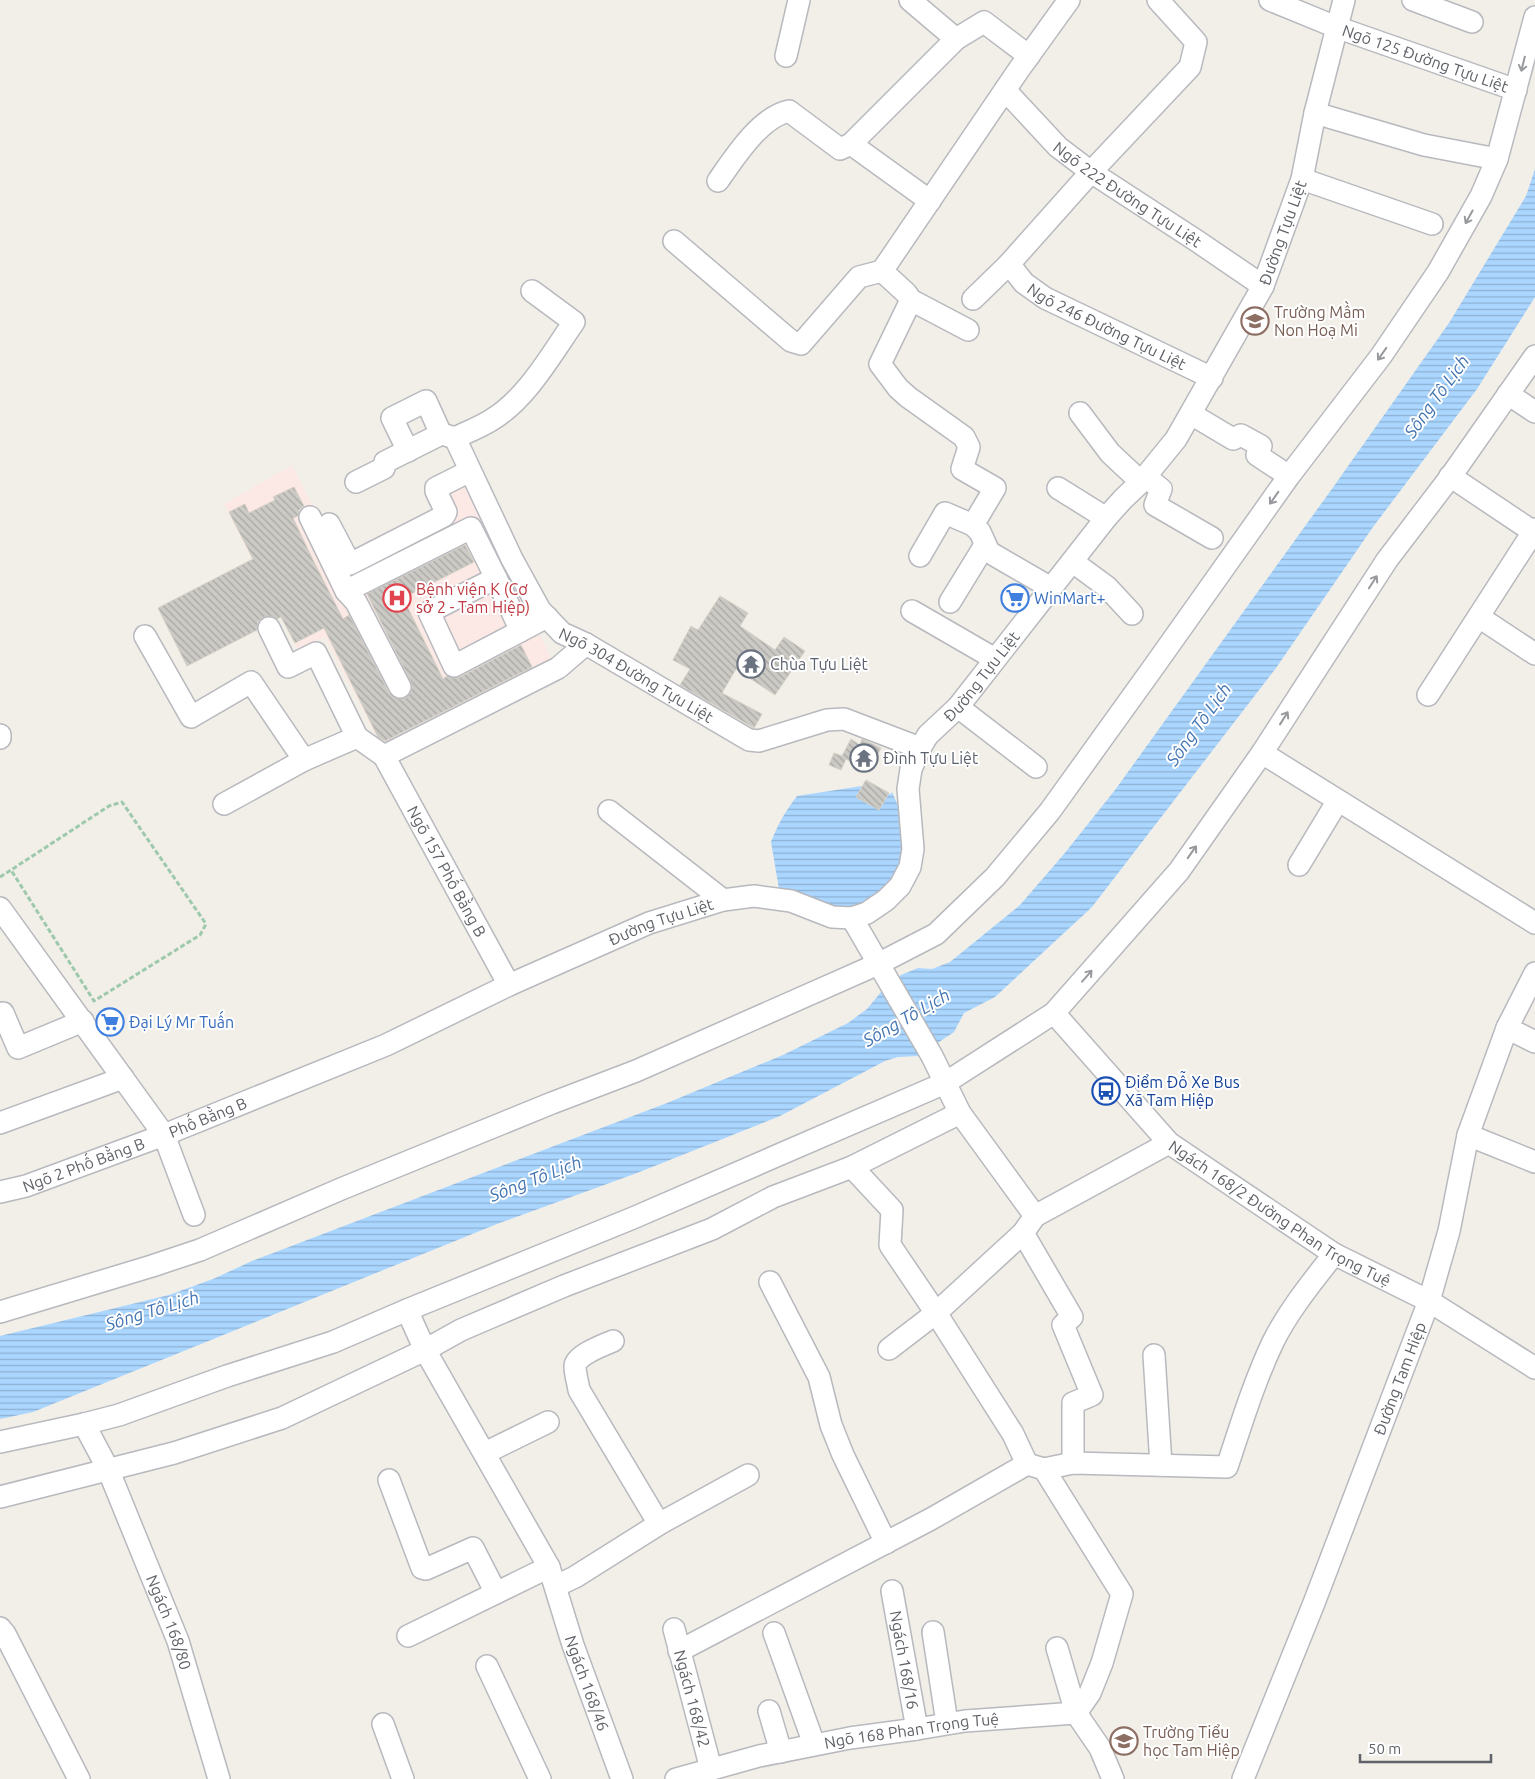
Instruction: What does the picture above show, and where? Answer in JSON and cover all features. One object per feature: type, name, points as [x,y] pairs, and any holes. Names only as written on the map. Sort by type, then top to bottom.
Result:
[{"type":"street","points":[[786,56],[799,0]]},
{"type":"street","points":[[910,0],[956,39]]},
{"type":"street","points":[[674,241],[791,341],[800,344],[859,277],[882,271],[1005,90],[1069,0]]},
{"type":"street","points":[[973,300],[1009,264],[1091,172],[1190,67],[1196,42],[1158,0]]},
{"type":"street","name":"Ngõ 125 Đường Tựu Liệt","points":[[1270,0],[1336,27],[1516,90]]},
{"type":"street","points":[[1413,0],[1472,22]]},
{"type":"street","name":"Đường Tựu Liệt","points":[[509,986],[649,923],[723,900],[754,896],[791,901],[832,917],[852,918],[867,913],[886,900],[900,886],[910,868],[913,849],[908,789],[911,769],[928,734],[958,707],[1106,518],[1144,480],[1176,439],[1263,286],[1302,179],[1315,113],[1342,1]]},
{"type":"street","points":[[0,1312],[200,1250],[341,1189],[636,1071],[878,964],[936,934],[995,877],[1050,811],[1156,666],[1289,476],[1380,356],[1438,272],[1481,196],[1497,159],[1535,17]]},
{"type":"street","points":[[718,181],[747,140],[780,113],[789,111],[840,148],[852,144],[956,39],[984,22],[1029,56]]},
{"type":"street","name":"Ngõ 222 Đường Tựu Liệt","points":[[1005,90],[1058,148],[1263,286]]},
{"type":"street","points":[[1315,113],[1424,145],[1497,159]]},
{"type":"street","points":[[852,144],[930,201]]},
{"type":"street","points":[[1302,179],[1432,224]]},
{"type":"street","name":"Ngõ 246 Đường Tựu Liệt","points":[[1009,264],[1024,283],[1045,298],[1212,378]]},
{"type":"street","points":[[882,271],[911,300],[968,330]]},
{"type":"street","points":[[356,482],[384,468],[386,462],[408,451],[493,419],[513,404],[525,391],[574,322],[532,291]]},
{"type":"street","points":[[911,300],[880,364],[898,388],[908,397],[964,437],[969,447],[962,469],[994,488],[973,525]]},
{"type":"street","points":[[0,1442],[119,1415],[227,1376],[333,1342],[633,1218],[945,1083],[1054,1013],[1179,871],[1262,753],[1387,560],[1450,476],[1535,356]]},
{"type":"street","points":[[1508,394],[1535,412]]},
{"type":"street","name":"Ngõ 304 Đường Tựu Liệt","points":[[408,451],[392,418],[430,399],[448,436],[470,471],[512,559],[540,610],[562,633],[586,644],[749,740],[759,741],[826,720],[844,719],[920,748]]},
{"type":"street","points":[[1080,414],[1110,453],[1144,480],[1161,489],[1155,505],[1212,538]]},
{"type":"street","points":[[1191,414],[1233,439],[1241,435],[1261,446],[1257,456],[1289,476]]},
{"type":"street","points":[[400,687],[356,602],[346,591],[319,520],[350,564],[444,516],[446,512],[436,488],[470,471]]},
{"type":"street","points":[[1428,695],[1534,531],[1450,476]]},
{"type":"street","points":[[1058,488],[1106,518]]},
{"type":"street","points":[[920,556],[946,513],[973,525],[980,532],[989,552],[1051,588]]},
{"type":"street","points":[[346,591],[471,528],[521,631]]},
{"type":"street","points":[[950,602],[985,545]]},
{"type":"street","points":[[1073,562],[1106,587],[1132,614]]},
{"type":"street","points":[[496,578],[429,612],[454,666],[547,617]]},
{"type":"street","points":[[912,611],[995,658]]},
{"type":"street","points":[[1479,618],[1532,645]]},
{"type":"street","points":[[269,628],[288,667],[316,653],[357,738],[384,756],[558,668],[586,644]]},
{"type":"street","points":[[146,636],[191,717],[251,682],[304,760]]},
{"type":"street","points":[[958,707],[1036,767]]},
{"type":"street","points":[[224,804],[304,760],[357,738]]},
{"type":"street","points":[[1262,753],[1337,802],[1535,923]]},
{"type":"street","name":"Ngõ 157 Phố Bằng B","points":[[384,756],[509,986]]},
{"type":"street","points":[[1299,865],[1337,802]]},
{"type":"street","points":[[609,810],[723,900]]},
{"type":"street","name":"Phố Bằng B","points":[[0,908],[164,1135],[386,1045],[509,986]]},
{"type":"street","points":[[852,918],[932,1056],[960,1113],[1029,1225],[1072,1317],[1063,1326],[1092,1395],[1073,1403],[1073,1463]]},
{"type":"street","name":"Đường Tam Hiệp","points":[[1243,1779],[1314,1603],[1429,1301],[1449,1231],[1468,1135],[1507,1028],[1535,973]]},
{"type":"street","points":[[3,1013],[18,1048],[83,1021]]},
{"type":"street","points":[[1054,1013],[1169,1144]]},
{"type":"street","points":[[1507,1028],[1535,1042]]},
{"type":"street","points":[[0,1122],[124,1078]]},
{"type":"street","points":[[0,1497],[174,1453],[282,1418],[425,1350],[461,1330],[555,1290],[712,1229],[774,1198],[852,1167],[960,1113]]},
{"type":"street","points":[[164,1135],[194,1215]]},
{"type":"street","name":"Ngõ 2 Phố Bằng B","points":[[0,1192],[26,1186],[164,1135]]},
{"type":"street","points":[[1468,1135],[1535,1162]]},
{"type":"street","name":"Ngách 168/2 Đường Phan Trọng Tuệ","points":[[888,1349],[936,1313],[1029,1225],[1169,1144],[1334,1254],[1429,1301],[1535,1368]]},
{"type":"street","points":[[852,1167],[892,1210],[890,1245],[936,1313],[1012,1434],[1122,1594],[1102,1663],[1090,1693],[1076,1713]]},
{"type":"street","points":[[679,1651],[1035,1467],[1073,1463],[1227,1467],[1255,1382],[1274,1341],[1297,1302],[1334,1254]]},
{"type":"street","points":[[770,1282],[819,1377],[834,1432],[886,1543]]},
{"type":"street","name":"Ngách 168/46","points":[[407,1310],[425,1350],[553,1576],[573,1645],[622,1779]]},
{"type":"street","points":[[613,1340],[583,1355],[576,1361],[575,1367],[579,1390],[659,1524]]},
{"type":"street","points":[[1154,1355],[1161,1465]]},
{"type":"street","points":[[485,1453],[548,1422]]},
{"type":"street","name":"Ngách 168/80","points":[[84,1424],[108,1469],[178,1641],[219,1779]]},
{"type":"street","points":[[408,1636],[496,1593],[553,1576],[575,1577],[659,1524],[748,1475]]},
{"type":"street","points":[[389,1480],[422,1568],[426,1569],[473,1548],[496,1593]]},
{"type":"street","name":"Ngách 168/16","points":[[892,1591],[917,1729]]},
{"type":"street","points":[[0,1628],[8,1660],[79,1779]]},
{"type":"street","name":"Ngách 168/42","points":[[674,1629],[711,1769]]},
{"type":"street","points":[[933,1632],[948,1723]]},
{"type":"street","points":[[774,1633],[814,1744]]},
{"type":"street","points":[[1057,1648],[1076,1713],[1100,1748],[1113,1779]]},
{"type":"street","points":[[487,1666],[540,1779]]},
{"type":"street","points":[[770,1712],[781,1752]]},
{"type":"street","name":"Ngõ 168 Phan Trọng Tuệ","points":[[676,1779],[759,1756],[814,1744],[948,1723],[1076,1713]]},
{"type":"street","points":[[383,1724],[403,1779]]},
{"type":"path","points":[[0,877],[110,806],[122,802],[206,924],[200,934],[94,1001],[11,870]]},
{"type":"shaded area","name":"Bệnh viện K (Cơ sở 2 - Tam Hiệp)","points":[[292,465],[346,573],[453,517],[441,490],[466,477],[555,667],[384,751],[325,637],[297,649],[224,504]]},
{"type":"water","name":"Sông Tô Lịch","points":[[1535,169],[1535,297],[1477,389],[1373,527],[1276,668],[1092,907],[995,997],[964,1013],[954,1032],[918,1056],[898,1057],[885,1061],[780,1116],[637,1173],[497,1224],[33,1412],[0,1419],[0,1336],[169,1295],[213,1279],[252,1261],[667,1103],[783,1055],[848,1023],[867,1009],[881,992],[901,975],[918,968],[932,969],[950,962],[1020,905],[1115,790],[1449,323],[1526,196]]},
{"type":"water","points":[[862,786],[858,794],[881,807],[889,793],[890,795],[892,792],[902,815],[907,837],[898,885],[850,912],[779,889],[771,842],[782,818],[797,796]]},
{"type":"building","points":[[294,487],[304,506],[299,510],[298,516],[293,518],[343,619],[349,615],[389,693],[393,697],[406,698],[411,693],[411,682],[367,594],[465,545],[474,562],[403,598],[443,679],[447,676],[460,677],[521,645],[532,667],[385,741],[378,737],[324,628],[295,643],[281,617],[277,619],[270,616],[264,617],[258,621],[257,630],[187,666],[158,608],[253,559],[229,512],[245,504],[249,513],[275,500],[273,497]]},
{"type":"building","points":[[720,596],[748,613],[740,626],[775,650],[784,637],[805,651],[775,695],[736,669],[722,693],[762,714],[754,728],[680,685],[690,669],[673,660],[691,626],[698,630]]},
{"type":"building","name":"Đình Tựu Liệt","points":[[851,739],[860,745],[862,739],[881,748],[869,771],[846,759],[841,770],[829,765],[834,753],[842,756]]},
{"type":"building","points":[[866,780],[889,793],[879,810],[856,797]]},
{"type":"place","name":"Trường Mầm Non Hoạ Mi","points":[[1255,321]]},
{"type":"place","name":"Bệnh viện K (Cơ sở 2 - Tam Hiệp)","points":[[397,598]]},
{"type":"place","name":"WinMart+","points":[[1015,598]]},
{"type":"place","name":"Chùa Tựu Liệt","points":[[751,664]]},
{"type":"place","name":"Đình Tựu Liệt","points":[[864,758]]},
{"type":"place","name":"Đại Lý Mr Tuấn","points":[[110,1022]]},
{"type":"place","name":"Điểm Đỗ Xe Bus Xã Tam Hiệp","points":[[1106,1091]]},
{"type":"place","name":"Trường Tiểu học Tam Hiệp","points":[[1124,1741]]}]
